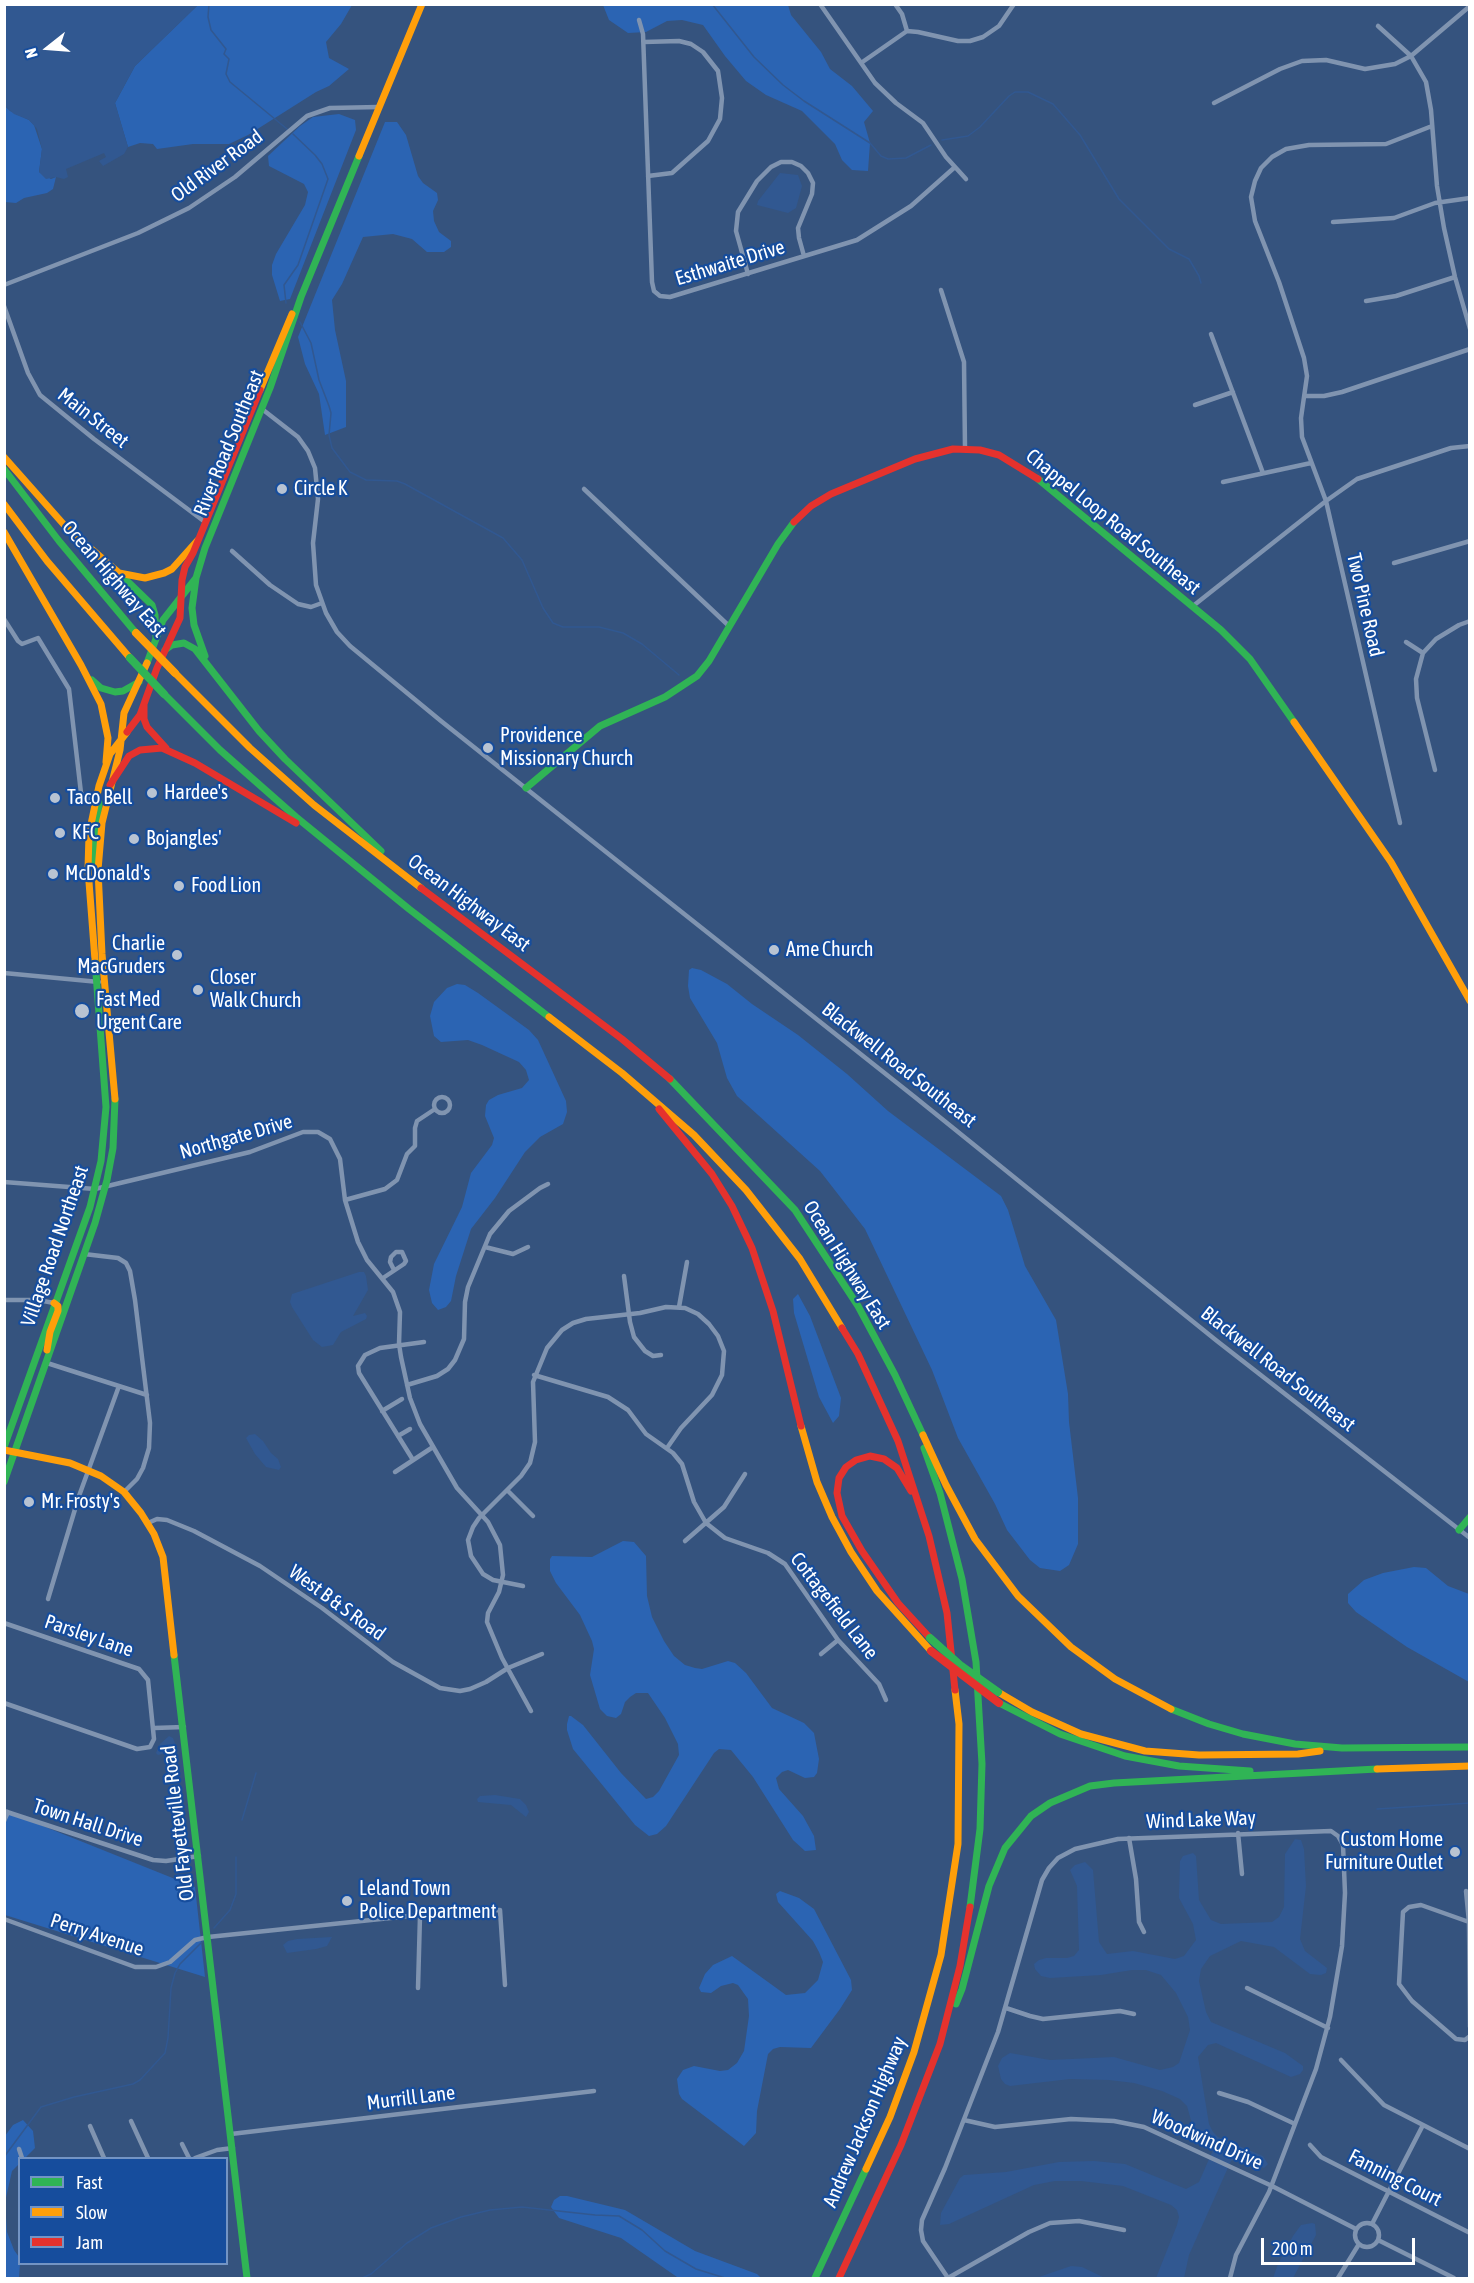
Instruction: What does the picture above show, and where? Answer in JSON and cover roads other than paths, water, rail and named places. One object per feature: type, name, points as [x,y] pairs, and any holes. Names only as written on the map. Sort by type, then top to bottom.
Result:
[{"type":"main road","name":"River Road Southeast","points":[[98,890],[100,839],[121,740],[124,713],[139,682],[166,613],[196,578],[205,548],[301,297],[422,4]]},
{"type":"main road","name":"River Road Southeast","points":[[96,800],[106,762],[137,721],[180,618],[183,573],[258,407]]},
{"type":"main road","name":"Chappel Loop Road Southeast","points":[[526,788],[600,726],[665,697],[697,676],[709,661],[790,526],[811,506],[831,494],[915,459],[941,451],[965,449],[999,455],[1018,465],[1077,510],[1193,606],[1250,659],[1403,881],[1470,1001]]},
{"type":"main road","points":[[4,456],[66,527],[148,599],[155,615],[156,638]]},
{"type":"main road","name":"Ocean Highway East","points":[[4,470],[58,542],[136,633],[249,748],[314,805],[464,922],[631,1046],[667,1076],[716,1125],[795,1210],[858,1306],[895,1375]]},
{"type":"main road","name":"Ocean Highway East","points":[[4,504],[47,561],[130,658],[164,694],[259,785],[352,863],[622,1073]]},
{"type":"main road","points":[[4,532],[81,665],[104,715],[108,738],[106,762]]},
{"type":"main road","points":[[118,573],[145,578],[164,573],[172,569],[197,541]]},
{"type":"main road","points":[[196,578],[192,608],[194,625],[201,648],[211,667]]},
{"type":"main road","points":[[165,650],[178,644],[189,645],[211,667],[259,731],[285,759],[412,880]]},
{"type":"main road","points":[[81,665],[96,684],[108,691],[123,691],[139,682]]},
{"type":"main road","points":[[144,705],[147,728],[170,751]]},
{"type":"main road","points":[[111,785],[129,756],[147,749],[162,748],[195,763],[292,820],[352,863]]},
{"type":"main road","points":[[96,800],[99,806],[94,857],[98,890]]},
{"type":"main road","name":"Village Road Northeast","points":[[4,1482],[84,1254],[105,1188],[113,1149],[115,1104],[88,862],[89,834],[96,800]]},
{"type":"main road","name":"Village Road Northeast","points":[[4,1448],[95,1189],[104,1142],[106,1107],[98,890]]},
{"type":"main road","points":[[622,1073],[687,1141],[712,1174],[736,1215],[758,1263],[770,1298],[801,1432],[823,1497],[840,1533],[877,1591],[931,1651],[999,1702],[1060,1734],[1133,1758],[1199,1768],[1302,1772]]},
{"type":"main road","name":"Andrew Jackson Highway","points":[[622,1073],[665,1107],[722,1163],[753,1198],[800,1259],[840,1322],[874,1387],[907,1465],[929,1536],[947,1612],[960,1724],[960,1806],[953,1886],[934,1985],[890,2117],[815,2278]]},
{"type":"main road","points":[[45,1366],[50,1332],[58,1311],[54,1303]]},
{"type":"main road","points":[[895,1375],[946,1485],[975,1539],[1017,1596],[1071,1647],[1124,1685],[1193,1718],[1222,1728],[1276,1741],[1342,1748],[1470,1747]]},
{"type":"main road","name":"Andrew Jackson Highway","points":[[839,2278],[901,2145],[940,2044],[960,1966],[972,1903],[980,1828],[981,1732],[976,1662],[962,1579],[940,1492],[895,1375]]},
{"type":"main road","name":"Old Fayetteville Road","points":[[4,1448],[63,1461],[89,1470],[124,1492],[148,1523],[159,1545],[164,1564],[184,1727],[247,2278]]},
{"type":"main road","points":[[929,1536],[907,1482],[897,1468],[884,1459],[870,1456],[856,1460],[846,1467],[839,1478],[837,1493],[839,1508],[862,1551],[889,1591],[930,1638],[960,1665],[998,1692],[1032,1712],[1081,1734],[1145,1751],[1209,1755],[1298,1754],[1342,1748]]},
{"type":"main road","points":[[1459,1530],[1470,1517]]},
{"type":"main road","points":[[940,2044],[962,1989],[995,1870],[1013,1836],[1041,1809],[1070,1793],[1101,1784],[1302,1772],[1470,1766]]},
{"type":"street","points":[[820,4],[875,83],[891,99],[924,123],[966,179]]},
{"type":"street","points":[[895,4],[904,19],[907,32]]},
{"type":"street","points":[[861,63],[907,32],[918,32],[958,41],[976,40],[994,30],[1014,4]]},
{"type":"street","points":[[1214,103],[1280,69],[1302,61],[1326,60],[1358,68],[1373,69],[1388,66],[1411,56],[1470,6]]},
{"type":"street","name":"Esthwaite Drive","points":[[639,20],[643,29],[644,42],[652,282],[657,294],[670,297],[853,241],[911,207],[955,167]]},
{"type":"street","points":[[1378,26],[1411,56],[1426,82],[1440,202],[1455,277],[1470,329]]},
{"type":"street","points":[[644,42],[679,41],[691,44],[703,52],[718,71],[722,98],[720,119],[708,141],[672,173],[648,176]]},
{"type":"street","name":"Old River Road","points":[[4,285],[138,233],[189,208],[235,177],[308,116],[330,108],[378,107]]},
{"type":"street","name":"Two Pine Road","points":[[1400,823],[1326,501],[1300,430],[1307,376],[1302,349],[1253,213],[1252,189],[1257,174],[1272,157],[1293,147],[1386,144],[1432,126]]},
{"type":"street","points":[[748,274],[737,237],[738,212],[757,181],[771,166],[781,162],[792,162],[801,166],[813,183],[813,194],[798,228],[804,256]]},
{"type":"street","points":[[1333,222],[1394,218],[1440,202],[1470,198]]},
{"type":"street","points":[[1366,301],[1404,294],[1455,277]]},
{"type":"street","points":[[941,290],[964,362],[965,449]]},
{"type":"street","name":"Main Street","points":[[4,306],[28,373],[40,394],[94,439],[205,522]]},
{"type":"street","points":[[1211,334],[1263,473]]},
{"type":"street","points":[[1305,396],[1324,396],[1342,392],[1470,349]]},
{"type":"street","points":[[1195,405],[1233,392]]},
{"type":"street","name":"Blackwell Road Southeast","points":[[258,407],[298,437],[308,451],[315,468],[318,499],[313,565],[316,585],[322,603],[337,632],[350,646],[926,1105],[1225,1347],[1470,1538]]},
{"type":"street","points":[[1193,606],[1326,501],[1358,479],[1450,448],[1470,446]]},
{"type":"street","points":[[1223,482],[1311,463]]},
{"type":"street","points":[[584,489],[729,626]]},
{"type":"street","points":[[1394,563],[1470,541]]},
{"type":"street","points":[[232,551],[270,585],[298,604],[311,607],[322,603]]},
{"type":"street","points":[[4,619],[22,644],[38,639],[69,689],[81,793],[96,800]]},
{"type":"street","points":[[1435,770],[1417,698],[1416,679],[1423,653],[1436,639],[1470,621]]},
{"type":"street","points":[[1406,642],[1423,653]]},
{"type":"street","points":[[4,973],[100,982]]},
{"type":"street","points":[[345,1200],[385,1189],[397,1180],[407,1154],[415,1146],[417,1120],[435,1109]]},
{"type":"street","name":"Northgate Drive","points":[[4,1182],[105,1188],[250,1152],[293,1136],[310,1132],[324,1135],[340,1159],[345,1200],[367,1260],[393,1292],[400,1312],[399,1344],[416,1415],[460,1494],[493,1529],[500,1545],[504,1568],[502,1582],[497,1598],[488,1613],[487,1623],[531,1711]]},
{"type":"street","points":[[407,1385],[437,1376],[448,1369],[459,1354],[465,1331],[466,1294],[493,1228],[504,1215],[548,1184]]},
{"type":"street","points":[[485,1247],[513,1254],[528,1247]]},
{"type":"street","points":[[84,1254],[117,1258],[128,1266],[135,1300],[150,1423],[149,1448],[137,1479],[124,1492]]},
{"type":"street","points":[[680,1307],[687,1262]]},
{"type":"street","points":[[383,1278],[394,1270]]},
{"type":"street","points":[[624,1276],[628,1314],[634,1336],[641,1347],[650,1354],[661,1355]]},
{"type":"street","points":[[4,1300],[38,1300],[54,1303]]},
{"type":"street","points":[[522,1586],[502,1582],[483,1574],[469,1551],[469,1535],[482,1515],[526,1470],[535,1449],[532,1395],[534,1375],[552,1340],[567,1326],[586,1319],[666,1307],[680,1307],[698,1314],[710,1324],[718,1336],[724,1359],[722,1376],[712,1395],[681,1428],[667,1448]]},
{"type":"street","points":[[413,1460],[359,1373],[358,1366],[362,1359],[370,1353],[385,1346],[424,1342]]},
{"type":"street","points":[[45,1366],[147,1395]]},
{"type":"street","name":"Cottagefield Lane","points":[[534,1375],[615,1401],[633,1415],[650,1438],[667,1448],[682,1464],[694,1502],[706,1523],[725,1538],[768,1553],[785,1564],[838,1640],[879,1684],[886,1700]]},
{"type":"street","points":[[48,1599],[79,1496],[119,1386]]},
{"type":"street","points":[[382,1411],[402,1400]]},
{"type":"street","points":[[398,1436],[410,1429]]},
{"type":"street","points":[[395,1472],[433,1448]]},
{"type":"street","points":[[685,1540],[729,1501],[745,1474]]},
{"type":"street","points":[[507,1490],[533,1516]]},
{"type":"street","name":"West B & S Road","points":[[148,1523],[157,1519],[167,1520],[194,1531],[260,1566],[322,1608],[393,1662],[440,1688],[460,1691],[470,1689],[508,1668],[542,1654]]},
{"type":"street","name":"Parsley Lane","points":[[4,1623],[139,1669],[148,1680],[154,1728]]},
{"type":"street","points":[[821,1654],[838,1640]]},
{"type":"street","points":[[4,1703],[137,1749],[150,1747],[154,1739],[154,1728],[184,1727]]},
{"type":"street","points":[[4,1821],[6,1811]]},
{"type":"street","name":"Town Hall Drive","points":[[6,1811],[153,1860],[166,1861],[199,1856]]},
{"type":"street","name":"Wind Lake Way","points":[[948,2278],[923,2241],[921,2224],[964,2120],[1006,2008],[1032,1913],[1048,1868],[1063,1855],[1075,1849],[1129,1838],[1326,1830],[1334,1833],[1341,1841],[1344,1875],[1343,1928],[1336,1987],[1328,2028],[1316,2069],[1272,2186],[1240,2247],[1230,2278]]},
{"type":"street","points":[[1238,1833],[1242,1874]]},
{"type":"street","points":[[1129,1838],[1136,1879],[1139,1922],[1144,1932]]},
{"type":"street","points":[[1466,1891],[1469,1922],[1470,2026]]},
{"type":"street","points":[[1469,1922],[1421,1905],[1409,1907],[1403,1912],[1399,1984],[1412,2001],[1456,2039],[1465,2040],[1470,2036]]},
{"type":"street","points":[[208,1937],[500,1910],[505,1985]]},
{"type":"street","points":[[418,1988],[420,1916]]},
{"type":"street","name":"Perry Avenue","points":[[4,1919],[135,1967],[156,1967],[170,1962],[195,1940],[208,1937]]},
{"type":"street","points":[[1247,1988],[1328,2028]]},
{"type":"street","points":[[1006,2008],[1043,2019],[1120,2011],[1134,2014]]},
{"type":"street","points":[[1341,2060],[1379,2101],[1470,2149]]},
{"type":"street","name":"Murrill Lane","points":[[231,2134],[594,2091]]},
{"type":"street","points":[[1219,2093],[1248,2102],[1295,2124]]},
{"type":"street","name":"Woodwind Drive","points":[[964,2120],[995,2127],[1064,2119],[1128,2123],[1152,2130],[1208,2156],[1356,2229]]},
{"type":"street","points":[[131,2121],[148,2157]]},
{"type":"street","points":[[1372,2224],[1423,2125]]},
{"type":"street","points":[[90,2126],[104,2157]]},
{"type":"street","points":[[182,2144],[188,2157]]},
{"type":"street","name":"Fanning Court","points":[[1310,2145],[1321,2157],[1470,2233]]},
{"type":"street","points":[[198,2157],[217,2150],[233,2148]]},
{"type":"street","points":[[19,2150],[22,2157]]},
{"type":"street","points":[[948,2278],[1029,2232],[1050,2223],[1079,2221],[1124,2230]]},
{"type":"street","points":[[1361,2224],[1372,2224],[1378,2230],[1378,2240],[1371,2246],[1359,2244],[1356,2239],[1356,2229],[1361,2224]]},
{"type":"street","points":[[1378,2240],[1454,2278]]},
{"type":"street","points":[[1338,2278],[1359,2244]]},
{"type":"waterway","points":[[209,4],[208,17],[211,30],[226,49],[224,54],[229,59],[226,74],[230,82],[287,129]]},
{"type":"waterway","points":[[712,4],[754,57],[783,85],[870,143],[881,156],[888,159],[906,158],[931,145]]},
{"type":"waterway","points":[[942,140],[968,136],[1015,92],[1028,92],[1053,104],[1080,135],[1119,199],[1169,249],[1189,259],[1201,283]]},
{"type":"waterway","points":[[286,303],[284,285],[298,265],[328,179],[322,164],[293,134]]},
{"type":"waterway","points":[[300,322],[311,343],[319,380],[331,413],[329,435],[332,448],[350,472],[366,480],[397,481],[405,484],[503,538],[522,560],[543,608],[553,623],[563,627],[599,627],[623,633],[642,644],[679,675]]},
{"type":"waterway","points":[[242,1820],[256,1773]]},
{"type":"waterway","points":[[1377,1809],[1470,1803]]},
{"type":"waterway","points":[[214,1928],[230,1910],[236,1894],[236,1857]]},
{"type":"waterway","points":[[4,2157],[41,2107],[133,2084],[140,2080],[165,2053],[171,1988],[175,1973],[180,1964],[203,1941]]},
{"type":"waterway","points":[[362,2278],[371,2274],[407,2243],[431,2228],[490,2210],[522,2207],[619,2216],[642,2230],[665,2251],[696,2269],[725,2278]]},
{"type":"place","name":"Circle K","points":[[282,489]]},
{"type":"place","name":"Providence Missionary Church","points":[[488,748]]},
{"type":"place","name":"Hardee's","points":[[152,793]]},
{"type":"place","name":"Taco Bell","points":[[55,798]]},
{"type":"place","name":"KFC","points":[[60,833]]},
{"type":"place","name":"Bojangles'","points":[[134,839]]},
{"type":"place","name":"McDonald's","points":[[53,874]]},
{"type":"place","name":"Food Lion","points":[[179,886]]},
{"type":"place","name":"Ame Church","points":[[774,950]]},
{"type":"place","name":"Charlie MacGruders","points":[[177,955]]},
{"type":"place","name":"Closer Walk Church","points":[[198,990]]},
{"type":"place","name":"Fast Med Urgent Care","points":[[82,1011]]},
{"type":"place","name":"Mr. Frosty's","points":[[29,1502]]},
{"type":"place","name":"Custom Home Furniture Outlet","points":[[1455,1852]]},
{"type":"place","name":"Leland Town Police Department","points":[[347,1901]]}]
